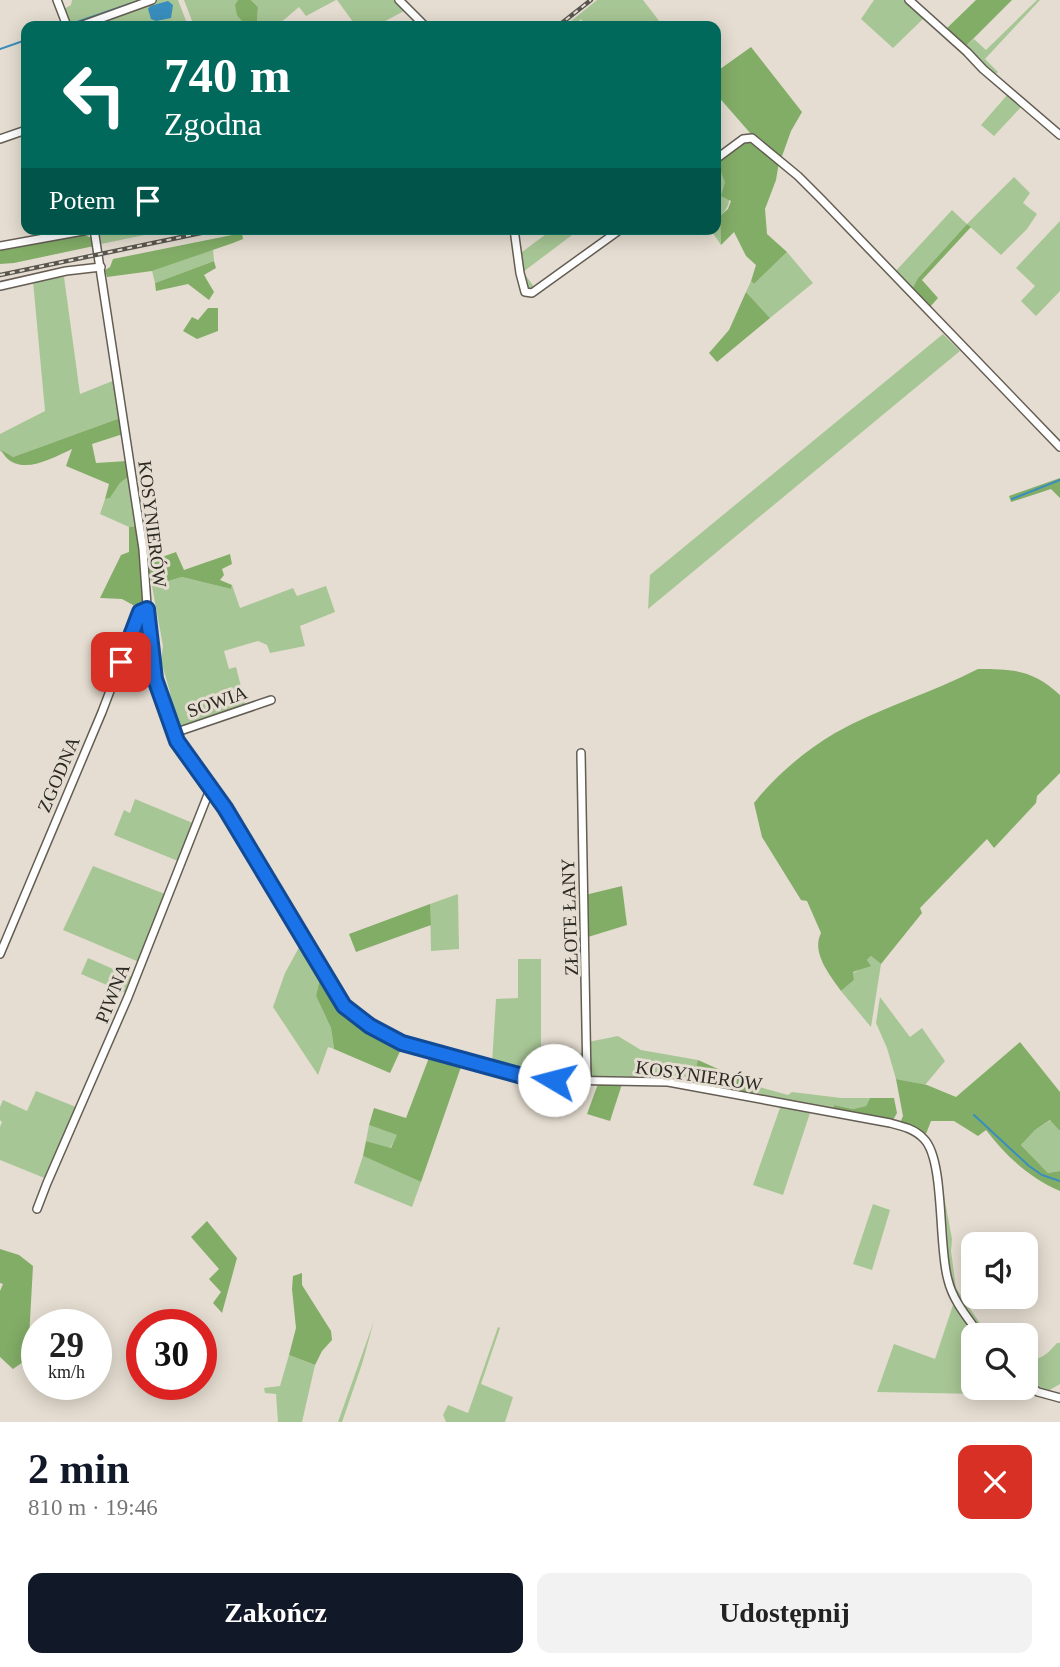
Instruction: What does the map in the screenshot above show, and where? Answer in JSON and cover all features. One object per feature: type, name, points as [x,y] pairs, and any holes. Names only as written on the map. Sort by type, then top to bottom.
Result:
[{"type":"street","points":[[57,0],[65,21]]},
{"type":"street","points":[[94,21],[152,0]]},
{"type":"street","points":[[399,0],[420,21]]},
{"type":"street","points":[[909,0],[983,69],[1060,135]]},
{"type":"street","points":[[0,139],[21,132]]},
{"type":"street","points":[[721,155],[743,139],[752,138],[781,161],[822,200],[1060,447]]},
{"type":"street","points":[[0,246],[61,235]]},
{"type":"street","name":"KOSYNIERÓW","points":[[95,235],[143,549],[155,679],[177,741],[211,787],[344,1006],[370,1026],[402,1043],[526,1077],[668,1082],[905,1127],[925,1140],[934,1160],[948,1282],[957,1302],[972,1323]]},
{"type":"street","points":[[515,235],[524,292],[532,293],[613,235]]},
{"type":"street","points":[[0,286],[65,271],[101,267]]},
{"type":"street","name":"ZGODNA","points":[[0,954],[102,712],[140,612],[147,609]]},
{"type":"street","name":"SOWIA","points":[[174,733],[271,700]]},
{"type":"street","name":"ZŁOTE ŁANY","points":[[581,753],[587,1081]]},
{"type":"street","name":"PIWNA","points":[[37,1209],[128,997],[211,787]]},
{"type":"street","points":[[1038,1392],[1060,1398]]},
{"type":"green space","points":[[72,0],[148,0],[85,21],[68,21],[64,9],[71,5]]},
{"type":"green space","points":[[158,0],[178,0],[186,21],[102,21]]},
{"type":"green space","points":[[184,0],[238,0],[236,11],[242,21],[192,21]]},
{"type":"green space","points":[[238,0],[251,0],[258,7],[257,21],[242,21],[237,15],[235,5]]},
{"type":"green space","points":[[251,0],[336,0],[306,16],[299,7],[282,21],[257,21],[258,7]]},
{"type":"green space","points":[[337,0],[395,0],[418,21],[414,21],[404,11],[385,21],[352,21]]},
{"type":"green space","points":[[597,0],[643,0],[659,21],[581,19],[571,21]]},
{"type":"green space","points":[[874,0],[905,0],[925,17],[893,48],[861,19]]},
{"type":"green space","points":[[976,0],[1012,0],[965,47],[946,29]]},
{"type":"green space","points":[[1040,0],[985,59],[998,72],[994,76],[965,47],[974,39],[986,50]]},
{"type":"green space","points":[[751,47],[802,112],[791,131],[781,159],[751,134],[721,100],[721,68]]},
{"type":"green space","points":[[1008,94],[1022,106],[994,136],[981,125]]},
{"type":"green space","points":[[745,141],[754,141],[779,162],[776,180],[765,209],[767,234],[787,252],[754,284],[751,281],[756,265],[746,256],[734,232],[721,245],[721,215],[728,209],[731,201],[721,196],[725,182],[721,173],[721,158]]},
{"type":"green space","points":[[721,172],[729,197],[726,210],[721,215]]},
{"type":"green space","points":[[1014,177],[1030,193],[1023,203],[1037,214],[1027,229],[1001,255],[967,224]]},
{"type":"green space","points":[[952,210],[967,224],[918,278],[911,291],[894,273]]},
{"type":"green space","points":[[1060,221],[1060,291],[1036,316],[1021,301],[1035,286],[1016,268]]},
{"type":"green space","points":[[967,224],[971,227],[922,280],[938,298],[929,308],[911,291],[918,278]]},
{"type":"green space","points":[[84,235],[92,238],[94,246],[0,264],[0,250]]},
{"type":"green space","points":[[100,235],[144,235],[101,244]]},
{"type":"green space","points":[[242,235],[243,239],[152,271],[107,277],[105,270],[110,267],[113,259]]},
{"type":"green space","points":[[517,235],[522,252],[545,235],[572,235],[523,272],[535,288],[534,291],[525,287]]},
{"type":"green space","points":[[714,235],[721,235],[721,245]]},
{"type":"green space","points":[[213,249],[214,261],[155,283],[152,271]]},
{"type":"green space","points":[[787,252],[813,283],[770,318],[746,292],[751,281],[754,284]]},
{"type":"green space","points":[[214,261],[216,268],[204,275],[214,292],[209,300],[188,284],[156,291],[155,283]]},
{"type":"green space","points":[[64,277],[80,394],[115,380],[120,418],[13,457],[0,451],[0,434],[45,411],[33,281]]},
{"type":"green space","points":[[746,292],[770,318],[717,362],[709,353],[729,330]]},
{"type":"green space","points":[[208,308],[218,308],[218,331],[197,339],[183,331],[192,317],[198,320]]},
{"type":"green space","points":[[943,334],[960,351],[648,609],[650,575]]},
{"type":"green space","points":[[120,418],[123,434],[92,444],[96,463],[127,461],[128,477],[120,483],[110,498],[105,499],[109,484],[66,466],[72,449],[44,461],[25,465],[7,459],[1,450],[13,457]]},
{"type":"green space","points":[[128,477],[137,526],[129,527],[100,514],[105,499],[110,498],[120,483]]},
{"type":"green space","points":[[1060,478],[1060,498],[1051,489],[1011,502],[1009,496]]},
{"type":"green space","points":[[137,526],[145,603],[142,610],[122,599],[100,598],[121,555],[129,552],[129,527]]},
{"type":"green space","points":[[176,552],[184,570],[230,554],[232,564],[222,569],[224,575],[220,580],[232,585],[231,589],[182,577],[152,586],[148,562]]},
{"type":"green space","points":[[182,577],[231,589],[232,585],[240,608],[293,588],[297,596],[326,586],[335,612],[300,626],[305,646],[270,653],[267,645],[258,641],[224,651],[229,669],[236,667],[246,706],[175,730],[170,692],[161,661],[163,646],[152,586]]},
{"type":"green space","points":[[978,669],[1032,676],[1060,695],[1060,773],[994,848],[987,839],[920,908],[922,913],[881,964],[871,956],[867,960],[871,966],[853,972],[854,980],[841,991],[820,956],[818,948],[821,933],[807,901],[801,900],[762,837],[754,803],[792,764],[835,733],[870,715]]},
{"type":"green space","points":[[135,799],[195,824],[178,861],[114,835],[124,810],[130,813]]},
{"type":"green space","points":[[93,866],[165,894],[139,962],[63,930]]},
{"type":"green space","points":[[622,886],[627,925],[588,937],[585,895]]},
{"type":"green space","points":[[458,894],[459,949],[431,951],[430,904]]},
{"type":"green space","points":[[430,904],[431,925],[356,952],[349,934]]},
{"type":"green space","points":[[303,940],[321,974],[316,996],[331,1028],[334,1049],[328,1047],[318,1075],[273,1007],[285,973]]},
{"type":"green space","points":[[871,956],[881,964],[871,1027],[841,991],[854,980],[853,973],[870,965],[867,960]]},
{"type":"green space","points":[[88,958],[134,978],[128,994],[81,974]]},
{"type":"green space","points":[[518,959],[541,959],[541,1053],[585,1053],[584,1078],[533,1073],[492,1063],[496,999],[518,998]]},
{"type":"green space","points":[[321,974],[356,1019],[402,1047],[390,1073],[334,1049],[331,1028],[316,996]]},
{"type":"green space","points":[[880,997],[910,1037],[922,1028],[945,1061],[925,1085],[896,1079],[876,1023]]},
{"type":"green space","points":[[618,1036],[641,1050],[698,1060],[692,1082],[656,1077],[589,1076],[588,1042]]},
{"type":"green space","points":[[1020,1042],[1060,1092],[1060,1131],[1050,1120],[1035,1130],[1021,1145],[1048,1173],[1060,1171],[1060,1191],[1038,1180],[1019,1165],[986,1130],[978,1136],[954,1121],[931,1121],[926,1134],[900,1123],[903,1116],[896,1079],[927,1085],[956,1097]]},
{"type":"green space","points":[[430,1055],[462,1064],[421,1182],[363,1156],[366,1141],[391,1148],[397,1135],[369,1125],[374,1108],[406,1118]]},
{"type":"green space","points":[[698,1060],[756,1086],[755,1094],[692,1082]]},
{"type":"green space","points":[[598,1084],[622,1084],[610,1121],[587,1114]]},
{"type":"green space","points":[[756,1086],[788,1095],[792,1092],[841,1098],[870,1098],[866,1106],[853,1109],[834,1105],[833,1110],[755,1094]]},
{"type":"green space","points":[[36,1091],[76,1107],[47,1179],[0,1160],[0,1107],[3,1100],[27,1111]]},
{"type":"green space","points":[[870,1098],[894,1098],[897,1113],[893,1120],[833,1110],[834,1105],[853,1109],[866,1106]]},
{"type":"green space","points":[[781,1105],[810,1113],[783,1195],[753,1185]]},
{"type":"green space","points":[[1051,1120],[1060,1131],[1060,1171],[1048,1173],[1021,1145],[1035,1130]]},
{"type":"green space","points":[[369,1125],[398,1135],[390,1148],[366,1141]]},
{"type":"green space","points":[[363,1156],[421,1182],[412,1207],[354,1183]]},
{"type":"green space","points":[[941,1192],[952,1239],[956,1288],[961,1295],[961,1303],[950,1279],[945,1255]]},
{"type":"green space","points":[[873,1204],[890,1210],[872,1270],[853,1264]]},
{"type":"green space","points":[[207,1221],[237,1258],[222,1313],[213,1303],[221,1292],[209,1279],[219,1269],[191,1237]]},
{"type":"green space","points":[[0,1249],[19,1255],[33,1266],[31,1309],[21,1309],[21,1363],[13,1369],[0,1357],[0,1291],[3,1284],[0,1283]]},
{"type":"green space","points":[[302,1273],[302,1285],[331,1331],[332,1340],[315,1365],[289,1355],[296,1328],[293,1276]]},
{"type":"green space","points":[[954,1302],[968,1323],[961,1323],[961,1394],[877,1392],[894,1344],[935,1359]]},
{"type":"green space","points":[[965,1309],[970,1309],[980,1323],[976,1323]]},
{"type":"green space","points":[[374,1321],[342,1422],[338,1422]]},
{"type":"green space","points":[[498,1327],[500,1328],[481,1384],[513,1397],[505,1422],[446,1422],[443,1415],[448,1405],[468,1413]]},
{"type":"green space","points":[[1060,1343],[1060,1384],[1048,1391],[1038,1389],[1038,1358]]},
{"type":"green space","points":[[289,1355],[315,1365],[302,1422],[278,1422],[276,1394],[265,1393],[264,1388],[280,1386]]},
{"type":"water","points":[[168,1],[173,5],[171,18],[156,21],[151,19],[148,9],[150,6]]},
{"type":"waterway","points":[[80,21],[141,0]]},
{"type":"waterway","points":[[0,49],[21,42]]},
{"type":"waterway","points":[[1012,499],[1060,480]]},
{"type":"waterway","points":[[974,1115],[1029,1166],[1042,1175],[1060,1181]]},
{"type":"railway","points":[[564,21],[591,0]]},
{"type":"railway","points":[[0,275],[191,235]]},
{"type":"route","points":[[121,662],[140,612],[147,609],[155,679],[177,741],[225,808],[344,1006],[370,1026],[402,1043],[526,1077],[554,1080]]}]
